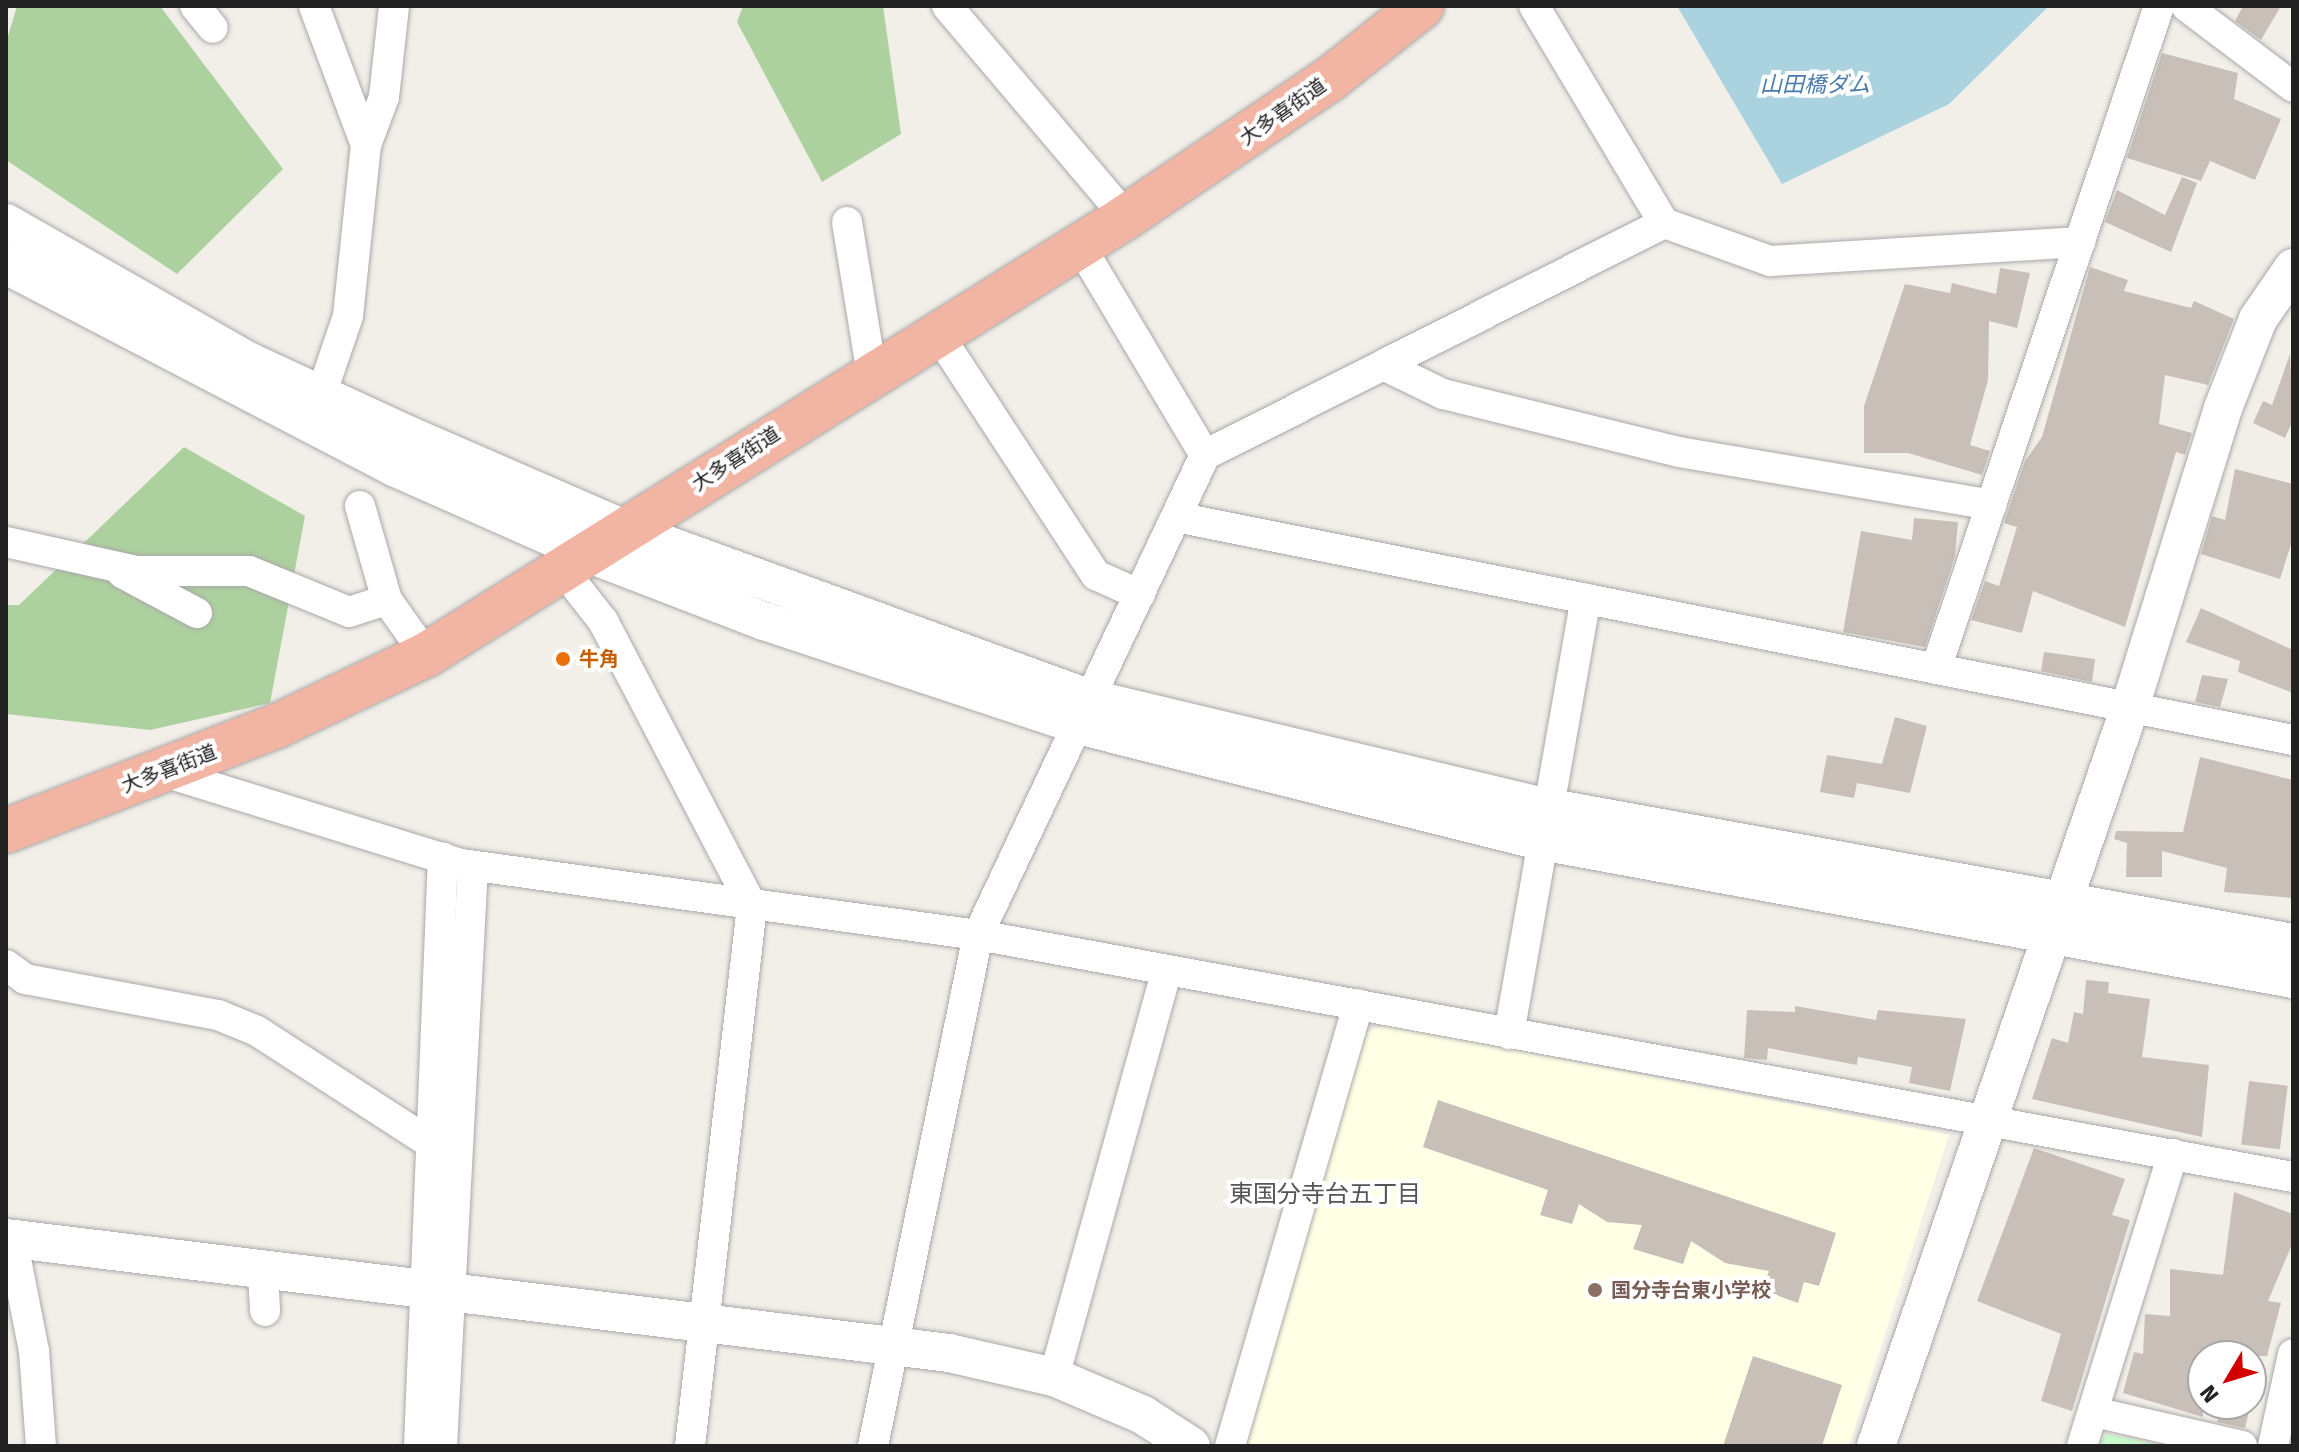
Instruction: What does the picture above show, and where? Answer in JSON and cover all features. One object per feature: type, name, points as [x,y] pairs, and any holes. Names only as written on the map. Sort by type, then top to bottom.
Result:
[{"type":"highway","name":"大多喜街道","points":[[6,831],[164,772],[426,655],[1126,217],[1330,79],[1422,6]]},
{"type":"street","points":[[314,6],[366,145]]},
{"type":"street","points":[[321,395],[348,316],[366,145],[384,97],[394,6]]},
{"type":"street","points":[[947,6],[1126,217]]},
{"type":"street","points":[[1534,6],[1664,223],[1770,261],[2080,242]]},
{"type":"street","points":[[1936,669],[2159,6]]},
{"type":"street","points":[[2186,6],[2290,78]]},
{"type":"street","points":[[847,222],[872,375]]},
{"type":"street","points":[[6,223],[321,395],[626,530],[1085,712]]},
{"type":"street","points":[[873,1446],[890,1345],[978,935],[1205,455],[1664,223]]},
{"type":"street","points":[[1079,244],[1205,455]]},
{"type":"street","points":[[6,265],[576,562],[764,621],[1085,712],[1544,824],[2051,936],[2293,979]]},
{"type":"street","points":[[1876,1446],[1981,1124],[2051,936],[2130,707],[2223,408],[2258,319],[2293,268]]},
{"type":"street","points":[[938,334],[1096,575],[1140,595]]},
{"type":"street","points":[[1383,365],[1443,394],[1679,452],[1992,505]]},
{"type":"street","points":[[360,506],[387,600],[426,655]]},
{"type":"street","points":[[1176,517],[2293,740]]},
{"type":"street","points":[[6,542],[115,566],[249,571],[349,612],[387,600]]},
{"type":"street","points":[[576,562],[603,621],[752,906],[690,1446]]},
{"type":"street","points":[[115,566],[135,585],[197,613]]},
{"type":"street","points":[[1509,1034],[1586,599]]},
{"type":"street","points":[[164,772],[473,866],[978,935],[1166,974],[1358,1004],[1981,1124],[2173,1154],[2293,1177]]},
{"type":"street","points":[[1544,824],[2062,899],[2293,943]]},
{"type":"street","points":[[442,1446],[433,1145],[443,857]]},
{"type":"street","points":[[419,1446],[437,1294],[473,866]]},
{"type":"street","points":[[6,965],[25,979],[231,1020],[433,1145]]},
{"type":"street","points":[[1054,1377],[1166,974]]},
{"type":"street","points":[[1230,1446],[1358,1004]]},
{"type":"street","points":[[2082,1446],[2173,1154]]},
{"type":"street","points":[[41,1446],[34,1351],[9,1239],[704,1327],[890,1345],[1054,1377],[1143,1415],[1191,1446]]},
{"type":"street","points":[[263,1272],[265,1311]]},
{"type":"street","points":[[2273,1446],[2293,1354]]},
{"type":"street","points":[[2094,1412],[2242,1446]]},
{"type":"shaded area","name":"国分寺台東小学校","points":[[1387,1025],[1949,1135],[1849,1446],[1245,1446],[1364,1033]]},
{"type":"green space","points":[[17,6],[160,6],[283,169],[177,274],[6,160],[6,43]]},
{"type":"green space","points":[[743,6],[883,6],[901,134],[822,182],[737,22]]},
{"type":"green space","points":[[184,447],[305,516],[270,703],[150,730],[6,714],[6,605],[19,605]]},
{"type":"green space","points":[[2108,1434],[2164,1446],[2095,1446]]},
{"type":"water","name":"山田橋ダム","points":[[1677,6],[2049,6],[1949,104],[1782,184]]},
{"type":"building","points":[[2243,6],[2281,6],[2261,40],[2235,21]]},
{"type":"building","points":[[2162,53],[2238,73],[2234,99],[2281,119],[2255,180],[2210,161],[2201,181],[2127,158]]},
{"type":"building","points":[[2182,177],[2197,183],[2171,252],[2105,222],[2117,190],[2165,215]]},
{"type":"building","points":[[2090,267],[2128,280],[2124,291],[2191,308],[2194,301],[2234,319],[2208,385],[2165,375],[2159,424],[2192,433],[2185,455],[2176,452],[2125,627],[2033,591],[2022,633],[1971,620],[1985,581],[1999,586],[2017,527],[2004,523],[2025,461],[2042,437]]},
{"type":"building","points":[[2000,268],[2030,273],[2017,328],[1989,321],[1988,380],[1970,445],[1990,451],[1982,475],[1908,453],[1864,453],[1864,406],[1905,284],[1950,293],[1952,283],[1996,294]]},
{"type":"building","points":[[2290,354],[2293,420],[2285,438],[2253,423],[2263,401],[2272,405]]},
{"type":"building","points":[[2235,469],[2293,484],[2293,538],[2280,579],[2201,554],[2212,516],[2225,520]]},
{"type":"building","points":[[1914,518],[1958,522],[1955,556],[1925,647],[1843,632],[1861,531],[1912,540]]},
{"type":"building","points":[[2201,608],[2293,650],[2293,693],[2238,672],[2240,661],[2186,642]]},
{"type":"building","points":[[2044,652],[2095,659],[2092,682],[2041,671]]},
{"type":"building","points":[[2202,675],[2228,679],[2220,707],[2195,702]]},
{"type":"building","points":[[1895,717],[1927,726],[1910,793],[1857,783],[1854,798],[1820,792],[1827,755],[1882,764]]},
{"type":"building","points":[[2200,757],[2293,780],[2293,898],[2224,892],[2227,868],[2162,851],[2162,877],[2126,877],[2127,843],[2114,839],[2116,831],[2183,832]]},
{"type":"building","points":[[2086,980],[2109,982],[2108,993],[2150,999],[2142,1057],[2209,1065],[2202,1137],[2032,1099],[2052,1038],[2068,1043],[2074,1012],[2083,1014]]},
{"type":"building","points":[[1795,1006],[1876,1020],[1878,1010],[1966,1019],[1950,1091],[1909,1083],[1912,1067],[1858,1057],[1857,1065],[1768,1048],[1767,1060],[1744,1058],[1747,1010],[1795,1012]]},
{"type":"building","points":[[2249,1081],[2288,1086],[2280,1149],[2241,1145]]},
{"type":"building","points":[[1438,1100],[1836,1233],[1819,1286],[1804,1282],[1798,1303],[1762,1290],[1769,1271],[1725,1263],[1691,1241],[1683,1264],[1633,1249],[1642,1225],[1607,1222],[1579,1204],[1572,1224],[1540,1215],[1548,1190],[1423,1147]]},
{"type":"building","points":[[2034,1148],[2125,1179],[2112,1215],[2130,1220],[2072,1411],[2041,1401],[2061,1334],[1977,1301]]},
{"type":"building","points":[[2234,1192],[2293,1214],[2293,1242],[2268,1301],[2281,1303],[2267,1356],[2267,1340],[2187,1340],[2187,1412],[2123,1393],[2134,1352],[2143,1354],[2145,1314],[2170,1316],[2170,1269],[2223,1275]]},
{"type":"building","points":[[1753,1356],[1842,1385],[1822,1446],[1723,1446]]},
{"type":"building","points":[[2217,1420],[2247,1420],[2245,1428]]},
{"type":"place","name":"牛角","points":[[563,659]]},
{"type":"place","name":"国分寺台東小学校","points":[[1595,1290]]},
{"type":"district","name":"東国分寺台五丁目","points":[[1325,1195]]}]
